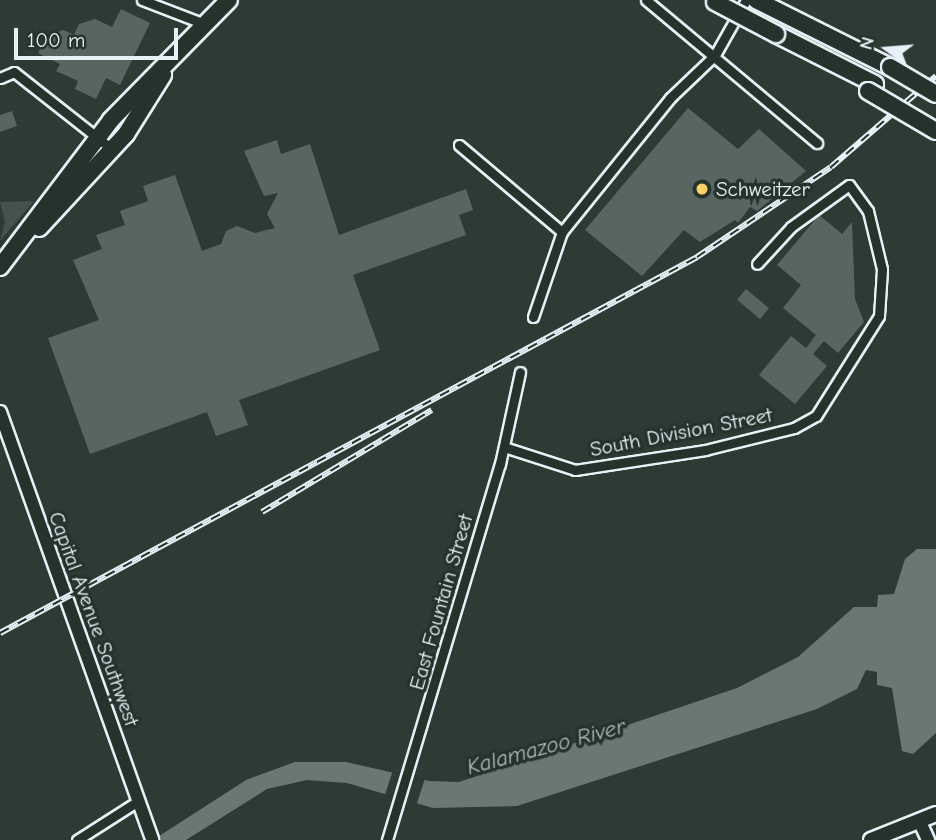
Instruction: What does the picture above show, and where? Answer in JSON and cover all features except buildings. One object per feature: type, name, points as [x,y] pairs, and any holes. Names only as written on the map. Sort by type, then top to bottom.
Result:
[{"type":"highway","points":[[1,266],[25,239],[97,138],[202,23],[229,0]]},
{"type":"highway","points":[[756,0],[890,66],[936,94]]},
{"type":"highway","points":[[713,1],[853,73],[936,131]]},
{"type":"highway","points":[[25,239],[58,212],[113,150],[170,60]]},
{"type":"highway","points":[[872,88],[936,119]]},
{"type":"main road","points":[[871,840],[936,814]]},
{"type":"street","points":[[142,0],[202,23]]},
{"type":"street","points":[[646,0],[817,143]]},
{"type":"street","points":[[533,317],[562,232],[670,99],[715,55],[746,0]]},
{"type":"street","points":[[0,78],[14,72],[113,150]]},
{"type":"street","points":[[459,145],[562,232]]},
{"type":"street","name":"South Division Street","points":[[504,447],[575,470],[717,448],[794,428],[816,416],[873,334],[884,295],[877,233],[849,185],[791,227],[757,264]]},
{"type":"street","name":"East Fountain Street","points":[[387,840],[410,772],[504,447],[520,373]]},
{"type":"street","name":"Capital Avenue Southwest","points":[[0,412],[150,835]]},
{"type":"street","points":[[77,840],[138,801]]},
{"type":"street","points":[[920,822],[928,840]]},
{"type":"shaded area","points":[[34,201],[0,241],[5,222],[0,202]]},
{"type":"shaded area","points":[[917,549],[936,549],[936,733],[913,754],[902,751],[892,688],[877,685],[877,672],[866,670],[857,689],[817,709],[517,806],[433,808],[347,783],[307,780],[267,789],[186,840],[153,840],[246,780],[295,762],[346,762],[429,781],[459,782],[737,688],[798,657],[854,607],[877,607],[878,595],[894,594],[905,559]]},
{"type":"pier","points":[[394,767],[425,777],[415,808],[384,797]]},
{"type":"railway","points":[[0,633],[697,257],[831,167],[936,76]]},
{"type":"railway","points":[[262,512],[432,410]]},
{"type":"place","name":"Schweitzer","points":[[702,189]]},
{"type":"water label","name":"Kalamazoo River","points":[[546,747]]}]
